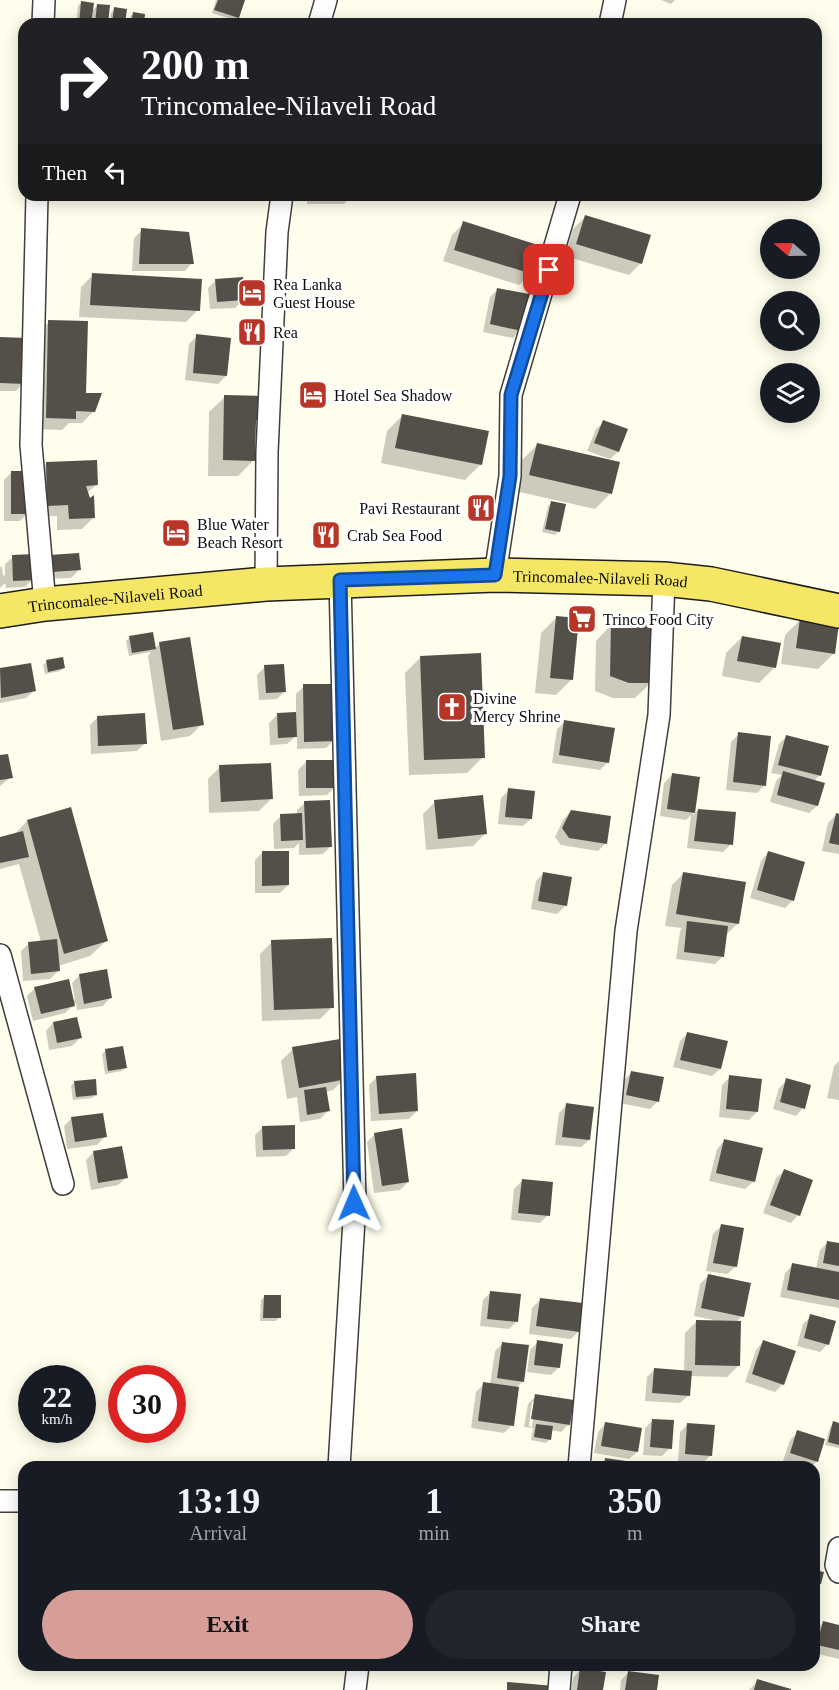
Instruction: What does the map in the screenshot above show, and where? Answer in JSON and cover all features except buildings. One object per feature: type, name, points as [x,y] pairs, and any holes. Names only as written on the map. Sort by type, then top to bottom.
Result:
[{"type":"main road","name":"Trincomalee-Nilaveli Road","points":[[0,611],[45,604],[266,584],[495,575],[664,579],[711,584],[839,611]]},
{"type":"street","points":[[43,18],[44,0]]},
{"type":"street","points":[[321,18],[326,0]]},
{"type":"street","points":[[611,18],[615,0]]},
{"type":"street","points":[[37,201],[31,445],[45,604]]},
{"type":"street","points":[[266,584],[267,452],[277,232],[281,201]]},
{"type":"street","points":[[495,575],[510,476],[511,395],[568,201]]},
{"type":"street","points":[[580,1461],[626,931],[659,714],[664,579]]},
{"type":"street","points":[[339,1461],[354,1203],[340,580]]},
{"type":"street","points":[[0,955],[63,1184]]},
{"type":"street","points":[[0,1501],[18,1500]]},
{"type":"street","points":[[839,1548],[836,1565],[839,1572]]},
{"type":"street","points":[[355,1690],[357,1671]]},
{"type":"street","points":[[559,1690],[561,1671]]},
{"type":"place","name":"Rea Lanka Guest House","points":[[252,293]]},
{"type":"place","name":"Rea","points":[[252,332]]},
{"type":"place","name":"Hotel Sea Shadow","points":[[313,395]]},
{"type":"place","name":"Pavi Restaurant","points":[[481,508]]},
{"type":"place","name":"Blue Water Beach Resort","points":[[176,533]]},
{"type":"place","name":"Crab Sea Food","points":[[326,535]]},
{"type":"place","name":"Trinco Food City","points":[[582,619]]},
{"type":"place","name":"Divine Mercy Shrine","points":[[452,707]]},
{"type":"route","points":[[354,1203],[340,580],[495,575],[510,476],[511,395],[549,270]]}]
